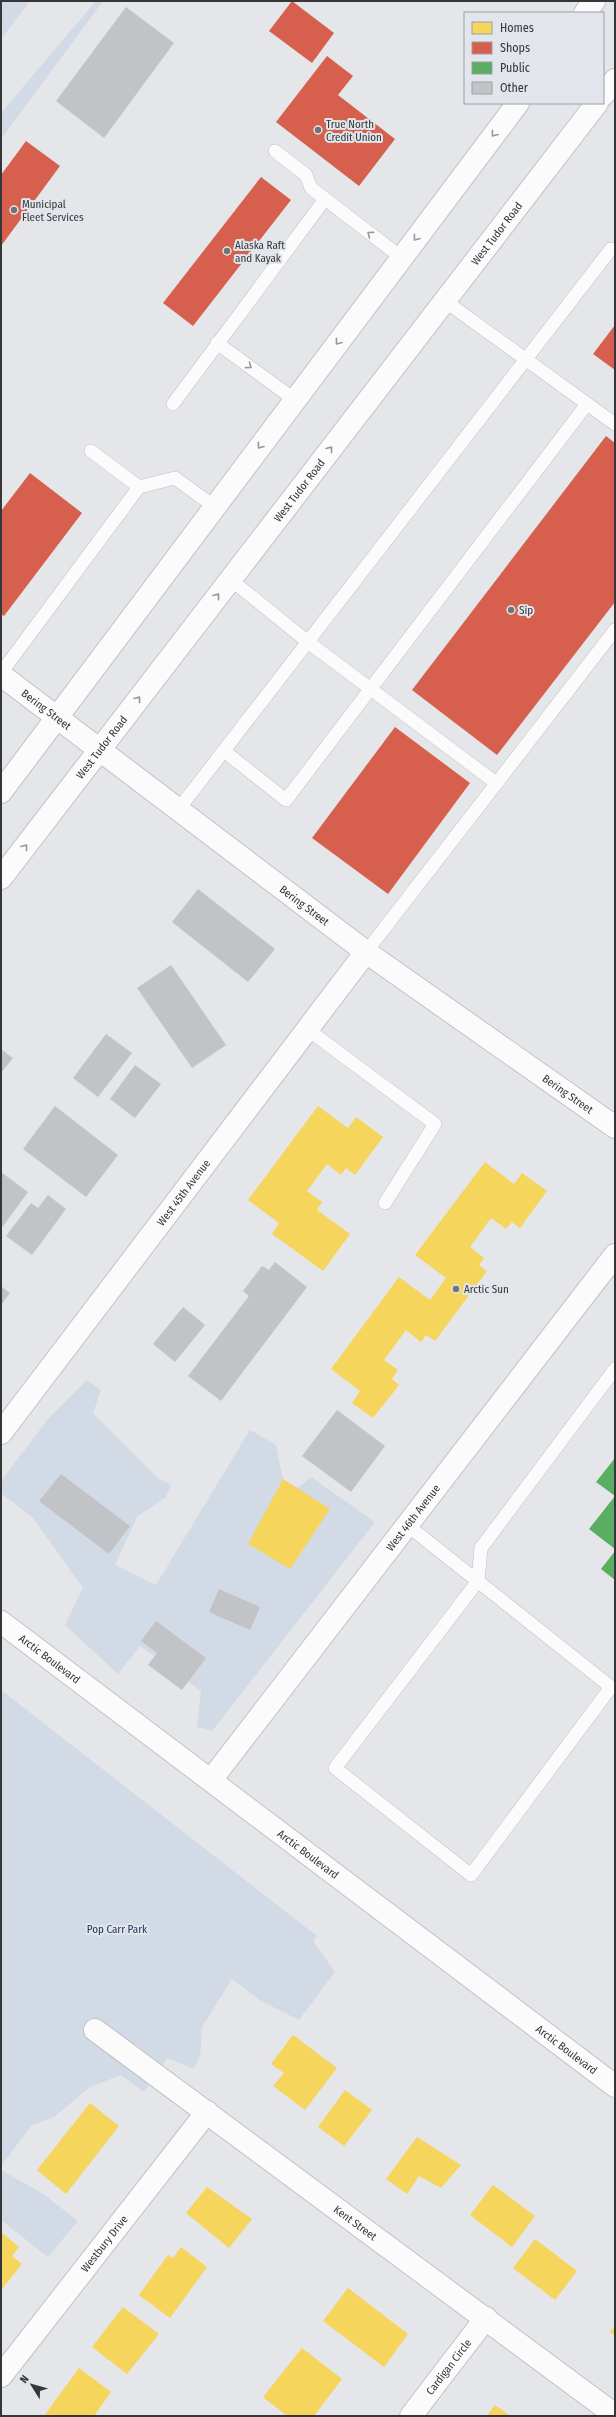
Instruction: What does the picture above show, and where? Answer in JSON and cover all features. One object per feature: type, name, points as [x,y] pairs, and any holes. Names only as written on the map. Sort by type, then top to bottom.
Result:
[{"type":"street","points":[[586,12],[594,1]]},
{"type":"street","points":[[604,95],[615,80]]},
{"type":"street","points":[[1,792],[517,104]]},
{"type":"street","name":"West Tudor Road","points":[[1,878],[596,104]]},
{"type":"street","name":"Bering Street","points":[[1,674],[98,750],[366,952],[615,1127]]},
{"type":"street","name":"West 45th Avenue","points":[[1,1433],[366,952]]},
{"type":"street","name":"West 46th Avenue","points":[[211,1780],[615,1255]]},
{"type":"street","name":"Arctic Boulevard","points":[[1,1622],[615,2086]]},
{"type":"street","name":"Kent Street","points":[[95,2030],[615,2415]]},
{"type":"street","name":"Westbury Drive","points":[[1,2376],[207,2112]]},
{"type":"street","name":"Cardigan Circle","points":[[412,2416],[486,2318]]},
{"type":"lane","points":[[275,151],[306,175],[311,188],[402,258]]},
{"type":"lane","points":[[173,404],[325,199]]},
{"type":"lane","points":[[178,810],[611,250]]},
{"type":"lane","points":[[445,301],[615,424]]},
{"type":"lane","points":[[217,343],[295,400]]},
{"type":"lane","points":[[224,751],[286,800],[587,404]]},
{"type":"lane","points":[[91,451],[139,487]]},
{"type":"lane","points":[[1,674],[139,487],[175,478],[215,507]]},
{"type":"lane","points":[[230,579],[308,642],[496,783]]},
{"type":"lane","points":[[366,952],[615,630]]},
{"type":"lane","points":[[307,1029],[436,1124],[385,1203]]},
{"type":"lane","points":[[407,1525],[478,1581],[611,1688],[471,1875],[335,1768],[478,1581],[481,1548],[615,1369]]},
{"type":"green space","points":[[1,1],[30,1],[1,39]]},
{"type":"green space","points":[[96,1],[103,1],[1,139],[1,113]]},
{"type":"green space","points":[[87,1380],[101,1390],[93,1413],[158,1478],[171,1485],[166,1497],[137,1517],[115,1565],[156,1585],[250,1430],[276,1445],[283,1479],[298,1488],[311,1477],[375,1522],[212,1731],[197,1727],[201,1691],[140,1646],[118,1674],[65,1625],[83,1588],[33,1518],[1,1493],[1,1481],[48,1419]]},
{"type":"green space","name":"Pop Carr Park","points":[[1,1690],[317,1936],[313,1941],[335,1972],[299,2020],[261,2001],[232,1979],[202,2027],[200,2056],[194,2069],[167,2058],[144,2092],[121,2075],[90,2087],[54,2117],[32,2125],[1,2166]]},
{"type":"green space","points":[[1,2170],[43,2194],[78,2221],[48,2257],[1,2220]]},
{"type":"building: Homes","points":[[318,1106],[348,1128],[356,1117],[383,1137],[355,1175],[346,1168],[341,1175],[327,1164],[307,1191],[322,1202],[317,1210],[350,1234],[323,1271],[272,1234],[279,1223],[248,1200]]},
{"type":"building: Homes","name":"Arctic Sun","points":[[485,1162],[514,1184],[522,1173],[547,1191],[520,1228],[512,1222],[506,1229],[491,1218],[470,1247],[484,1258],[479,1265],[487,1271],[435,1341],[426,1335],[421,1342],[406,1330],[384,1360],[398,1370],[392,1379],[399,1385],[373,1418],[352,1403],[360,1391],[331,1369],[399,1277],[430,1300],[446,1278],[415,1255]]},
{"type":"building: Homes","points":[[283,1479],[330,1509],[290,1569],[248,1544]]},
{"type":"building: Homes","points":[[293,2035],[337,2068],[305,2110],[273,2086],[284,2073],[271,2064]]},
{"type":"building: Homes","points":[[345,2090],[372,2110],[344,2146],[318,2127]]},
{"type":"building: Homes","points":[[90,2103],[119,2126],[66,2194],[37,2170]]},
{"type":"building: Homes","points":[[417,2137],[461,2165],[441,2188],[419,2176],[407,2194],[386,2179]]},
{"type":"building: Homes","points":[[493,2185],[535,2216],[512,2247],[470,2215]]},
{"type":"building: Homes","points":[[207,2187],[252,2219],[229,2248],[186,2213]]},
{"type":"building: Homes","points":[[1,2232],[19,2247],[12,2256],[22,2264],[1,2290]]},
{"type":"building: Homes","points":[[535,2239],[577,2271],[555,2300],[513,2268]]},
{"type":"building: Homes","points":[[181,2247],[207,2267],[170,2318],[139,2295],[168,2255],[173,2258]]},
{"type":"building: Homes","points":[[348,2288],[408,2334],[384,2367],[323,2321]]},
{"type":"building: Homes","points":[[123,2307],[159,2334],[127,2374],[92,2347]]},
{"type":"building: Homes","points":[[615,2325],[615,2336],[610,2332]]},
{"type":"building: Homes","points":[[302,2348],[342,2379],[314,2416],[287,2416],[263,2397]]},
{"type":"building: Homes","points":[[79,2368],[111,2392],[94,2416],[44,2416]]},
{"type":"building: Homes","points":[[495,2405],[510,2416],[487,2416]]},
{"type":"building: Shops","points":[[292,1],[334,33],[312,63],[269,31]]},
{"type":"building: Shops","points":[[327,56],[353,76],[338,95],[395,139],[359,186],[276,122]]},
{"type":"building: Shops","name":"Municipal Fleet Services","points":[[26,141],[60,166],[1,246],[1,175]]},
{"type":"building: Shops","name":"Alaska Raft and Kayak","points":[[261,177],[291,200],[193,326],[163,303]]},
{"type":"building: Shops","points":[[615,325],[615,370],[593,354]]},
{"type":"building: Shops","points":[[606,436],[615,443],[615,602],[497,755],[412,690]]},
{"type":"building: Shops","points":[[30,473],[82,513],[4,616],[1,614],[1,511]]},
{"type":"building: Shops","points":[[395,727],[470,783],[388,894],[312,838]]},
{"type":"building: Public","points":[[615,1458],[615,1496],[596,1482]]},
{"type":"building: Public","points":[[615,1496],[615,1549],[589,1529]]},
{"type":"building: Public","points":[[615,1551],[615,1580],[601,1569]]},
{"type":"building: Other","points":[[126,7],[174,43],[104,138],[56,101]]},
{"type":"building: Other","points":[[198,889],[275,949],[248,982],[172,922]]},
{"type":"building: Other","points":[[171,965],[226,1045],[192,1068],[137,988]]},
{"type":"building: Other","points":[[106,1034],[132,1053],[98,1097],[73,1078]]},
{"type":"building: Other","points":[[1,1049],[13,1058],[1,1073]]},
{"type":"building: Other","points":[[135,1065],[161,1084],[135,1118],[110,1099]]},
{"type":"building: Other","points":[[55,1106],[118,1155],[86,1197],[23,1149]]},
{"type":"building: Other","points":[[1,1172],[28,1192],[1,1229]]},
{"type":"building: Other","points":[[48,1195],[66,1209],[32,1255],[6,1236],[31,1203],[38,1208]]},
{"type":"building: Other","points":[[275,1262],[307,1287],[221,1401],[188,1376],[249,1296],[243,1291],[262,1266],[269,1270]]},
{"type":"building: Other","points":[[1,1286],[10,1293],[1,1305]]},
{"type":"building: Other","points":[[183,1307],[205,1325],[175,1362],[153,1344]]},
{"type":"building: Other","points":[[337,1410],[385,1446],[351,1492],[302,1456]]},
{"type":"building: Other","points":[[61,1474],[130,1526],[109,1554],[39,1501]]},
{"type":"building: Other","points":[[219,1589],[260,1607],[250,1630],[209,1612]]},
{"type":"building: Other","points":[[156,1621],[206,1658],[182,1690],[148,1665],[157,1653],[141,1641]]},
{"type":"place","name":"True North Credit Union","points":[[318,130]]},
{"type":"place","name":"Municipal Fleet Services","points":[[14,210]]},
{"type":"place","name":"Alaska Raft and Kayak","points":[[227,251]]},
{"type":"place","name":"Sip","points":[[511,610]]},
{"type":"place","name":"Arctic Sun","points":[[456,1289]]}]
